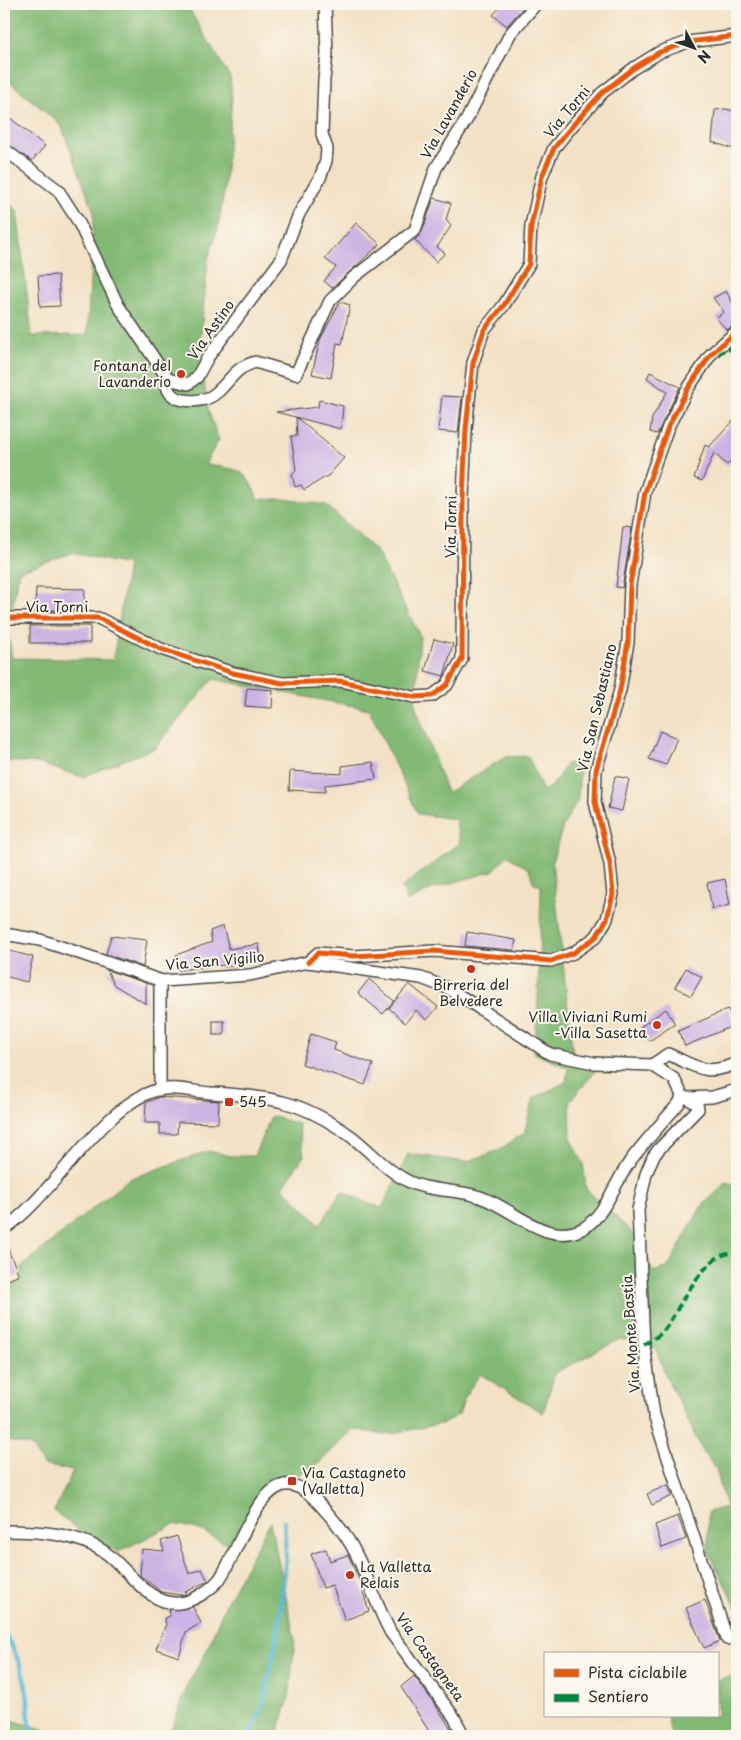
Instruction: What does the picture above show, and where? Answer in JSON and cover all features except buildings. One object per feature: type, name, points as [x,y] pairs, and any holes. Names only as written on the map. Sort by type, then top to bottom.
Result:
[{"type":"street","name":"Via Astino","points":[[168,379],[188,384],[197,377],[208,357],[280,260],[299,214],[320,178],[326,161],[327,149],[322,134],[327,54],[325,4]]},
{"type":"street","name":"Via Lavanderio","points":[[168,379],[166,387],[170,394],[183,401],[208,398],[240,369],[255,362],[296,374],[330,301],[354,277],[415,230],[436,168],[467,119],[510,34],[536,4]]},
{"type":"street","name":"Via Torni","points":[[4,618],[98,618],[161,649],[233,673],[282,682],[341,681],[414,698],[432,696],[448,685],[462,659],[462,498],[466,429],[473,362],[484,330],[514,291],[529,264],[531,226],[542,176],[554,148],[602,93],[634,68],[660,52],[688,42],[737,36]]},
{"type":"street","points":[[4,149],[58,190],[78,221],[118,305],[168,379]]},
{"type":"street","name":"Via San Sebastiano","points":[[308,962],[318,953],[354,956],[434,951],[551,961],[573,953],[596,937],[607,919],[613,894],[610,864],[595,802],[596,770],[620,690],[628,642],[630,585],[645,492],[668,427],[686,390],[711,354],[737,331]]},
{"type":"street","name":"Via San Vigilio","points":[[4,934],[40,940],[162,981],[250,975],[308,962],[421,978],[448,988],[550,1054],[594,1063],[652,1065]]},
{"type":"street","points":[[160,1090],[160,986],[162,981]]},
{"type":"street","points":[[686,1097],[674,1079],[652,1065],[668,1054],[709,1070],[719,1070],[737,1062]]},
{"type":"street","points":[[4,1229],[25,1212],[110,1120],[141,1096],[160,1090],[247,1094],[300,1106],[317,1114],[352,1137],[402,1178],[419,1187],[481,1197],[546,1231],[559,1234],[573,1232],[594,1220],[630,1161],[680,1102],[686,1097],[712,1097],[737,1090]]},
{"type":"street","name":"Via Monte Bastia","points":[[686,1097],[697,1104],[698,1109],[659,1149],[653,1158],[638,1210],[645,1362],[654,1415],[727,1639]]},
{"type":"street","name":"Via Castagneta","points":[[4,1531],[45,1532],[81,1542],[105,1552],[144,1589],[164,1601],[178,1603],[204,1593],[218,1581],[256,1511],[273,1490],[286,1485],[298,1486],[311,1494],[355,1551],[391,1633],[454,1717],[464,1736]]},
{"type":"green space","points":[[4,4],[186,4],[230,77],[232,99],[224,192],[218,228],[208,259],[199,354],[209,413],[219,440],[205,464],[239,471],[249,480],[258,499],[284,499],[326,505],[377,552],[420,636],[415,705],[447,793],[505,757],[528,756],[543,791],[553,785],[567,763],[580,765],[578,800],[563,826],[552,862],[573,1056],[604,1061],[570,1101],[571,1138],[583,1163],[586,1189],[636,1236],[653,1272],[668,1267],[701,1207],[727,1182],[737,1186],[737,1608],[708,1552],[708,1512],[726,1507],[716,1469],[704,1454],[665,1374],[656,1349],[635,1341],[620,1339],[555,1373],[543,1413],[480,1374],[465,1396],[459,1414],[445,1423],[384,1435],[354,1429],[319,1463],[286,1482],[250,1512],[229,1545],[198,1529],[174,1524],[118,1552],[82,1533],[54,1511],[73,1471],[43,1465],[31,1446],[4,1440],[4,1290],[21,1280],[22,1266],[129,1179],[209,1151],[230,1156],[254,1156],[271,1116],[298,1124],[304,1156],[283,1187],[320,1225],[342,1191],[382,1208],[408,1154],[466,1162],[497,1151],[524,1133],[534,1098],[566,1082],[568,1068],[534,1053],[538,1003],[541,886],[533,882],[529,869],[507,856],[493,871],[432,889],[407,902],[402,887],[460,843],[455,819],[418,814],[369,709],[213,679],[155,748],[82,777],[38,763],[4,761],[4,199],[17,210],[32,336],[87,335],[94,212],[61,125],[4,77]],"holes":[[[72,553],[128,565],[113,660],[12,658],[8,629],[19,571]]]},
{"type":"green space","points":[[270,1522],[295,1640],[289,1698],[277,1736],[169,1736],[188,1684],[206,1652],[225,1605]]},
{"type":"green space","points":[[737,1676],[737,1736],[671,1736],[667,1718],[718,1718],[718,1680]]},
{"type":"green space","points":[[4,1718],[46,1730],[53,1736],[4,1736]]},
{"type":"waterway","points":[[249,1736],[263,1706],[279,1627],[286,1556],[284,1521]]},
{"type":"waterway","points":[[4,1632],[12,1646],[26,1686],[29,1721],[35,1736]]},
{"type":"marked path","points":[[716,353],[737,347]]},
{"type":"marked path","points":[[644,1345],[663,1331],[705,1268],[726,1254],[737,1255]]},
{"type":"cycle path","points":[[4,618],[98,618],[161,649],[233,673],[282,683],[341,681],[414,697],[432,696],[447,685],[462,659],[463,498],[466,429],[473,363],[484,330],[504,305],[529,264],[531,226],[542,176],[554,148],[602,93],[634,68],[660,52],[688,42],[737,36]]},
{"type":"cycle path","points":[[308,962],[318,953],[354,956],[434,951],[551,961],[573,953],[596,937],[607,919],[613,894],[610,864],[595,802],[596,770],[620,690],[628,642],[630,585],[645,492],[668,427],[687,390],[711,354],[737,331]]},
{"type":"place","name":"Fontana del Lavanderio","points":[[181,374]]},
{"type":"place","name":"Birreria del Belvedere","points":[[471,969]]},
{"type":"place","name":"Villa Viviani Rumi -Villa Sasetta","points":[[657,1025]]},
{"type":"place","name":"545","points":[[229,1102]]},
{"type":"place","name":"Via Castagneto (Valletta)","points":[[292,1481]]},
{"type":"place","name":"La Valletta Relais","points":[[350,1575]]}]
